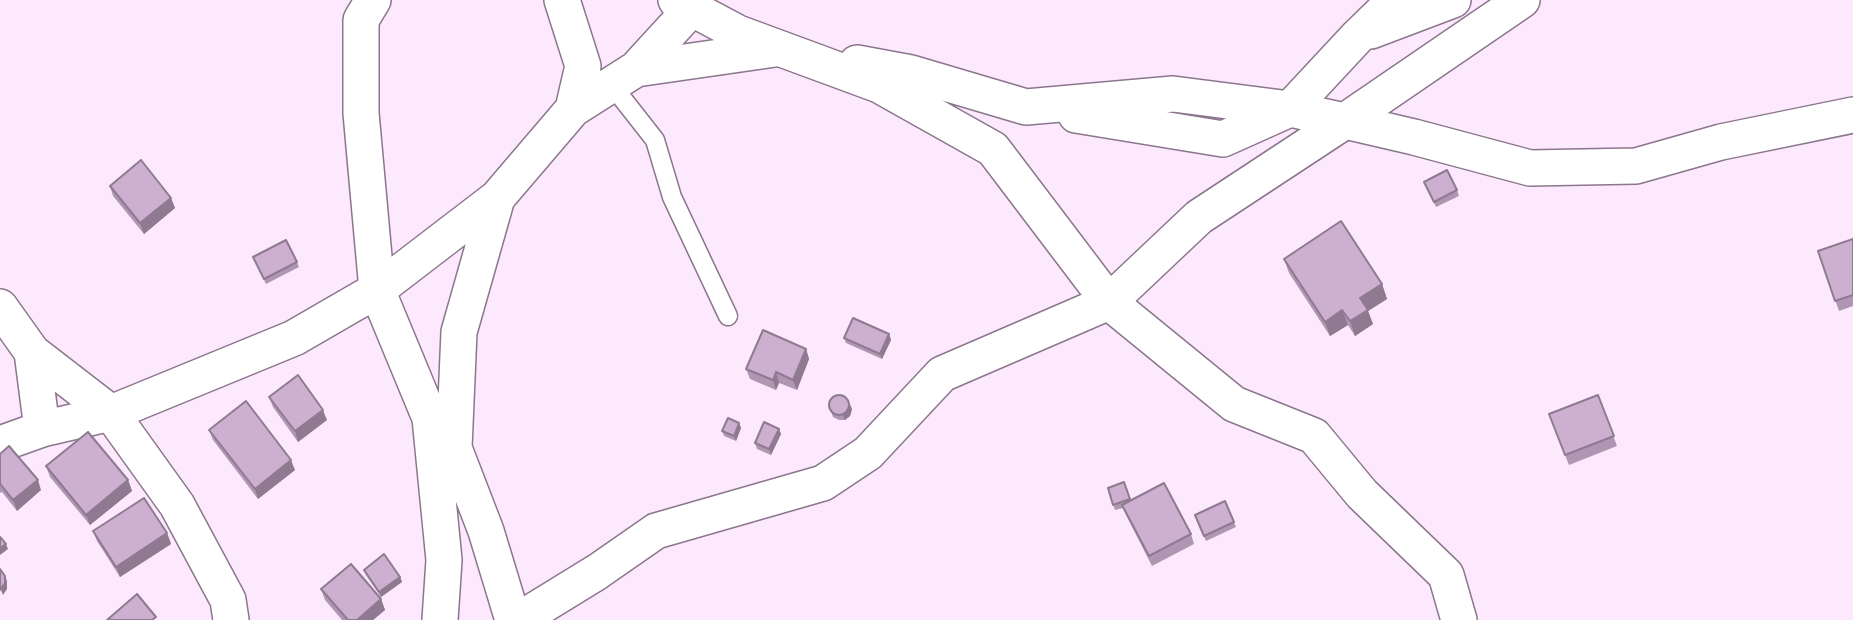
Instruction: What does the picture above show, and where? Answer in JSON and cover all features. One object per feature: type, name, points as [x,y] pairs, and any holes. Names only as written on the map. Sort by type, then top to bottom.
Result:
[{"type":"street","points":[[373,0],[361,20],[361,113],[377,290],[430,418],[444,560],[439,619]]},
{"type":"street","points":[[562,0],[583,66],[573,109]]},
{"type":"street","points":[[624,77],[780,48],[911,73],[1026,107],[1223,139],[1290,109],[1395,0]]},
{"type":"street","points":[[1358,36],[1453,0]]},
{"type":"street","points":[[519,620],[597,572],[656,531],[823,482],[868,453],[942,374],[1109,302],[1199,216],[1345,121],[1522,0]]},
{"type":"street","points":[[0,444],[42,429],[111,413],[294,338],[377,290],[496,198],[573,109],[624,77],[684,4],[738,33],[879,85],[993,149],[1109,302],[1234,404],[1314,436],[1362,494],[1446,575],[1459,620]]},
{"type":"street","points":[[1290,109],[1530,167],[1636,166],[1721,142],[1853,115]]},
{"type":"street","points":[[496,198],[459,332],[454,448],[486,531],[513,620]]},
{"type":"street","points":[[0,307],[32,352],[111,413],[177,505],[228,600],[231,620]]},
{"type":"street","points":[[32,352],[42,429]]},
{"type":"lane","points":[[624,77],[655,140],[672,197],[728,316]]},
{"type":"building","points":[[141,160],[171,198],[140,223],[110,186]]},
{"type":"building","points":[[1447,170],[1457,190],[1434,202],[1424,182]]},
{"type":"building","points":[[1341,221],[1382,284],[1360,298],[1368,310],[1350,321],[1342,310],[1325,322],[1284,259]]},
{"type":"building","points":[[1853,239],[1853,295],[1835,301],[1818,251]]},
{"type":"building","points":[[286,240],[297,262],[264,279],[253,257]]},
{"type":"building","points":[[853,318],[889,334],[880,354],[844,338]]},
{"type":"building","points":[[763,330],[806,349],[793,380],[776,372],[773,380],[746,369]]},
{"type":"building","points":[[298,375],[323,410],[295,431],[269,397]]},
{"type":"building","points":[[839,395],[846,398],[849,405],[846,412],[839,415],[832,412],[829,405],[832,398]]},
{"type":"building","points":[[1598,395],[1614,436],[1565,455],[1549,414]]},
{"type":"building","points":[[246,401],[291,460],[255,489],[209,430]]},
{"type":"building","points":[[728,418],[739,423],[734,436],[722,431]]},
{"type":"building","points":[[764,422],[779,429],[769,449],[755,443]]},
{"type":"building","points":[[88,432],[128,480],[86,515],[46,466]]},
{"type":"building","points":[[9,446],[38,480],[13,500],[0,484],[0,454]]},
{"type":"building","points":[[1124,482],[1130,499],[1113,505],[1108,488]]},
{"type":"building","points":[[1164,483],[1191,534],[1149,556],[1122,505]]},
{"type":"building","points":[[144,498],[167,533],[116,567],[93,531]]},
{"type":"building","points":[[1225,501],[1234,522],[1204,536],[1195,515]]},
{"type":"building","points":[[0,537],[6,544],[0,548]]},
{"type":"building","points":[[384,554],[400,577],[379,592],[364,570]]},
{"type":"building","points":[[351,564],[381,599],[357,620],[348,620],[321,589]]},
{"type":"building","points":[[0,569],[5,576],[5,583],[0,590]]},
{"type":"building","points":[[137,594],[156,617],[152,620],[107,620]]}]
